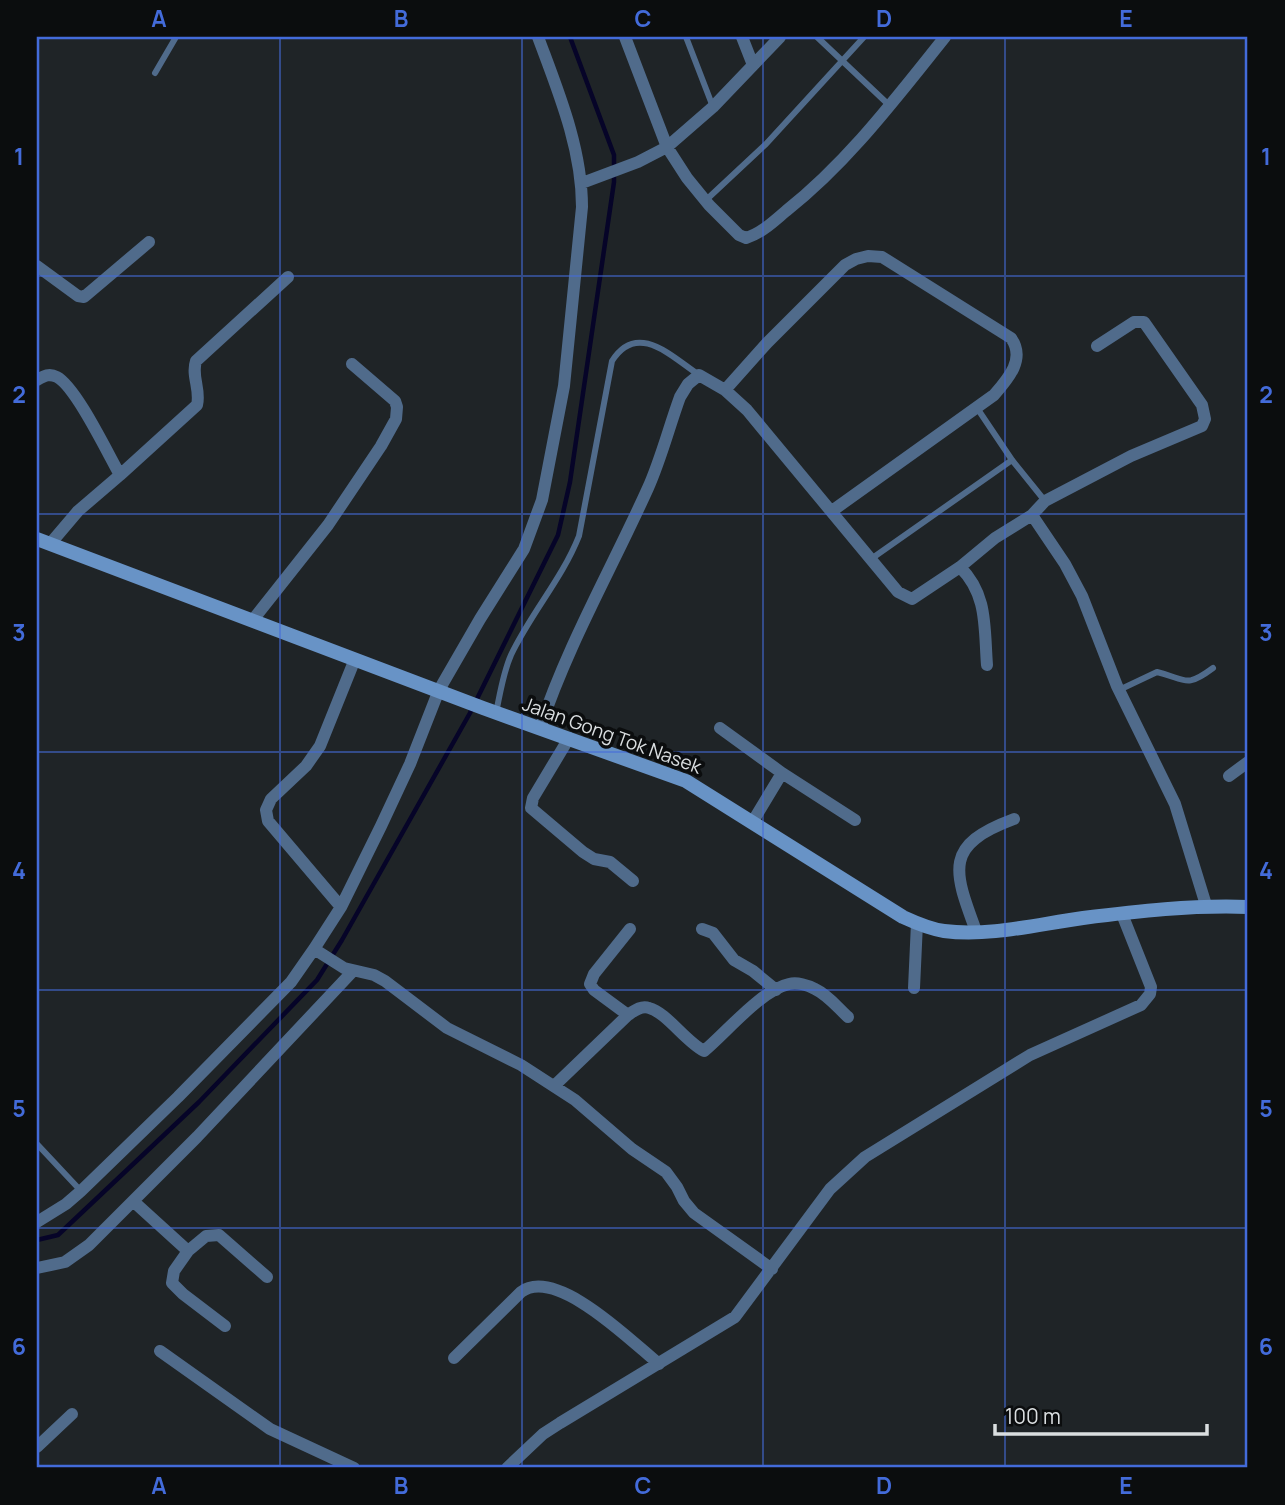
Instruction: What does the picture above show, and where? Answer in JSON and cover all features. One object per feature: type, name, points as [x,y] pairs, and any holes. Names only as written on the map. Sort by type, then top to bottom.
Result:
[{"type":"main road","name":"Jalan Gong Tok Nasek","points":[[43,542],[490,711],[686,780],[903,917],[943,931],[976,931],[1206,905],[1248,907]]},
{"type":"street","points":[[37,1222],[81,1191],[178,1097],[281,992],[316,951],[341,906],[480,619],[524,549],[538,515],[564,386],[587,181],[538,37]]},
{"type":"street","points":[[625,37],[667,147],[705,201],[739,235],[746,238],[753,236],[801,199],[834,169],[890,106],[945,37]]},
{"type":"street","points":[[742,37],[753,65]]},
{"type":"street","points":[[587,181],[638,162],[667,147],[713,107],[780,37]]},
{"type":"street","points":[[37,266],[78,296],[85,297],[149,242]]},
{"type":"street","points":[[725,390],[835,274],[856,259],[868,256],[882,257],[1011,338],[1017,355],[1011,374],[994,395],[832,511]]},
{"type":"street","points":[[43,542],[197,405],[199,395],[194,369],[196,361],[288,277]]},
{"type":"street","points":[[540,728],[582,623],[649,486],[680,397],[688,384],[699,375],[725,390],[747,410],[898,592],[912,599],[995,538],[1032,515],[1045,501],[1131,456],[1197,430],[1205,419],[1202,405],[1144,322],[1134,322],[1097,346]]},
{"type":"street","points":[[252,621],[328,525],[382,446],[396,419],[395,401],[352,365]]},
{"type":"street","points":[[37,380],[51,375],[62,381],[77,400],[120,475]]},
{"type":"street","points":[[1032,515],[1065,564],[1082,596],[1119,690],[1175,804],[1206,905]]},
{"type":"street","points":[[960,566],[974,582],[981,596],[987,665]]},
{"type":"street","points":[[341,906],[268,821],[266,810],[271,799],[306,766],[320,746],[355,659]]},
{"type":"street","points":[[720,728],[782,773],[855,820]]},
{"type":"street","points":[[569,738],[533,798],[531,808],[583,852],[594,859],[610,862],[634,881]]},
{"type":"street","points":[[1229,776],[1248,762]]},
{"type":"street","points":[[753,821],[782,773]]},
{"type":"street","points":[[976,931],[960,884],[962,854],[971,840],[980,833],[1014,819]]},
{"type":"street","points":[[508,1468],[543,1434],[559,1423],[735,1317],[830,1189],[865,1157],[1030,1055],[1132,1010],[1146,1000],[1151,987],[1122,914]]},
{"type":"street","points":[[914,988],[917,923]]},
{"type":"street","points":[[628,1015],[594,990],[590,984],[594,974],[630,929]]},
{"type":"street","points":[[702,929],[713,933],[734,960],[776,990]]},
{"type":"street","points":[[316,951],[348,970],[374,975],[385,981],[447,1028],[514,1061],[554,1086],[597,1118],[632,1149],[666,1172],[694,1213],[772,1269]]},
{"type":"street","points":[[37,1268],[65,1262],[77,1255],[197,1137],[348,970]]},
{"type":"street","points":[[554,1086],[628,1015],[641,1007],[650,1007],[704,1051],[734,1021],[776,990],[796,983],[814,988],[848,1017]]},
{"type":"street","points":[[133,1201],[188,1251]]},
{"type":"street","points":[[225,1325],[183,1294],[173,1283],[174,1271],[188,1251],[206,1236],[219,1236],[267,1277]]},
{"type":"street","points":[[454,1358],[521,1292],[538,1285],[555,1288],[573,1297],[659,1364]]},
{"type":"street","points":[[160,1351],[270,1429],[354,1468]]},
{"type":"street","points":[[37,1447],[72,1413]]},
{"type":"lane","points":[[155,72],[177,37]]},
{"type":"lane","points":[[686,37],[713,107]]},
{"type":"lane","points":[[817,37],[890,106]]},
{"type":"lane","points":[[705,201],[766,144],[864,37]]},
{"type":"lane","points":[[490,711],[510,657],[570,560],[579,536],[612,361],[620,348],[632,342],[648,343],[699,375]]},
{"type":"lane","points":[[977,408],[1012,460],[1045,501]]},
{"type":"lane","points":[[871,559],[1012,460]]},
{"type":"lane","points":[[1119,690],[1157,672],[1189,682],[1197,680],[1213,668]]},
{"type":"lane","points":[[37,1144],[81,1191]]},
{"type":"waterway","points":[[37,1240],[58,1235],[199,1102],[317,980],[470,713],[558,535],[570,482],[614,182],[614,155],[570,37]]}]
